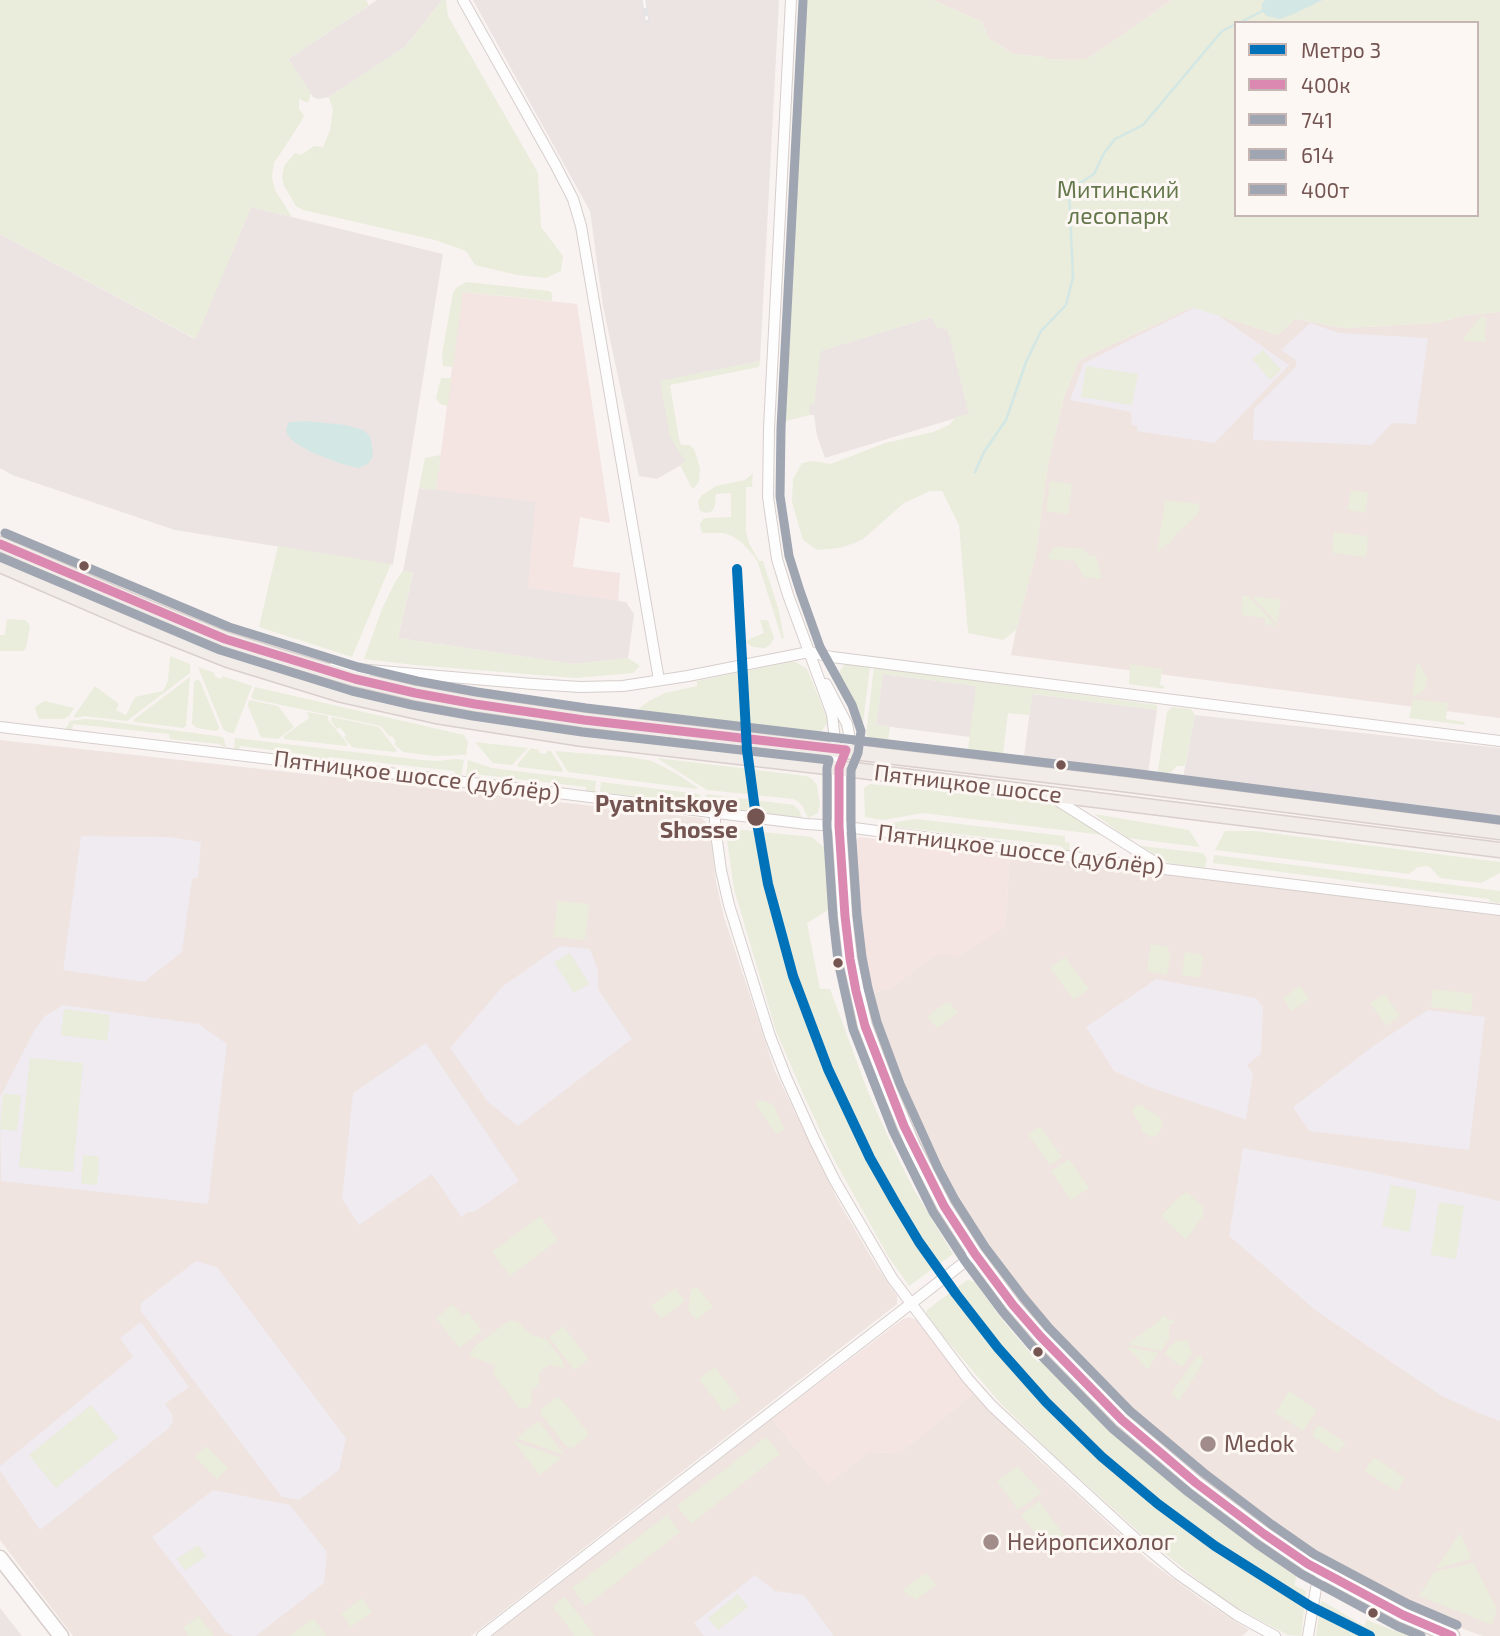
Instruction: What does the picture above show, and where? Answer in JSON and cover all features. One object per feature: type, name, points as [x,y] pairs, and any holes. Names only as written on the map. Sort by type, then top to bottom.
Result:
[{"type":"main road","name":"Пятницкое шоссе","points":[[0,544],[213,634],[355,679],[415,693],[584,720],[1500,832]]},
{"type":"main road","name":"Пятницкое шоссе","points":[[0,565],[228,660],[342,695],[436,716],[583,739],[1500,850]]},
{"type":"main road","points":[[841,750],[839,826],[845,916],[850,959],[866,1026],[913,1146],[944,1206],[975,1254],[1040,1336],[1122,1420],[1196,1483],[1264,1534],[1322,1572],[1403,1615],[1452,1636]]},
{"type":"main road","points":[[0,1559],[61,1636]]},
{"type":"street","points":[[463,0],[555,164],[573,199],[581,226],[659,680]]},
{"type":"street","points":[[791,0],[769,428],[768,497],[777,559],[832,714],[841,750]]},
{"type":"street","points":[[304,664],[398,674],[580,687],[623,686],[809,652],[1500,741]]},
{"type":"street","name":"Пятницкое шоссе (дублёр)","points":[[0,727],[839,826],[1500,910]]},
{"type":"street","points":[[1046,793],[1165,869]]},
{"type":"street","points":[[715,812],[721,870],[729,905],[770,1036],[786,1077],[835,1181],[892,1278],[968,1379],[992,1406],[1130,1534],[1178,1574],[1215,1601],[1275,1636]]},
{"type":"street","points":[[482,1636],[975,1254]]},
{"type":"street","points":[[1308,1636],[1316,1588],[1322,1572]]},
{"type":"shaded area","points":[[377,0],[442,0],[405,47],[329,97],[313,97],[288,59]]},
{"type":"shaded area","points":[[473,0],[779,0],[760,361],[661,381],[686,462],[657,479],[639,476],[603,306],[590,211]]},
{"type":"shaded area","points":[[933,0],[1172,0],[1092,56],[1072,60],[1013,54],[988,38],[982,22]]},
{"type":"shaded area","points":[[1265,0],[1323,0],[1280,19],[1267,16],[1262,11],[1262,3]]},
{"type":"shaded area","points":[[251,207],[443,254],[393,565],[175,530],[12,475],[0,468],[0,234],[195,339]]},
{"type":"shaded area","points":[[462,292],[577,304],[610,523],[580,517],[573,567],[620,573],[618,601],[527,588],[436,490]]},
{"type":"shaded area","points":[[1202,304],[1289,365],[1215,443],[1137,431],[1137,426],[1132,425],[1131,412],[1070,400],[1084,363]]},
{"type":"shaded area","points":[[1192,307],[1278,335],[1295,319],[1346,328],[1435,323],[1467,315],[1500,312],[1500,718],[1011,655],[1036,554],[1048,464],[1064,397],[1079,360]]},
{"type":"shaded area","points":[[932,317],[948,330],[969,414],[825,458],[817,436],[814,415],[810,415],[810,404],[814,404],[820,351]]},
{"type":"shaded area","points":[[1310,323],[1339,333],[1428,338],[1416,424],[1392,423],[1372,445],[1253,440],[1254,409],[1296,366],[1296,360],[1281,350]]},
{"type":"shaded area","points":[[307,421],[363,430],[370,436],[373,456],[368,464],[358,468],[311,452],[294,442],[286,429],[289,422]]},
{"type":"shaded area","points":[[419,488],[535,502],[528,588],[626,602],[634,614],[628,658],[574,664],[398,638],[413,573],[403,571]]},
{"type":"shaded area","points":[[883,674],[977,686],[970,737],[876,725]]},
{"type":"shaded area","points":[[1032,694],[1157,710],[1148,773],[1024,757]]},
{"type":"shaded area","points":[[1195,715],[1500,748],[1500,818],[1183,778]]},
{"type":"shaded area","points":[[0,740],[702,818],[710,828],[716,882],[724,917],[775,1071],[837,1199],[897,1296],[897,1304],[471,1636],[73,1636],[0,1540]]},
{"type":"shaded area","points":[[81,836],[169,837],[201,842],[198,877],[192,879],[182,952],[144,982],[63,970]]},
{"type":"shaded area","points":[[859,837],[1010,855],[1005,927],[958,957],[937,954],[892,987],[872,994],[863,976],[851,850]]},
{"type":"shaded area","points":[[1010,855],[1500,916],[1500,1636],[1483,1636],[1466,1630],[1343,1572],[1234,1500],[1193,1468],[1098,1383],[1054,1336],[978,1238],[923,1142],[905,1098],[872,994],[892,987],[937,954],[1005,927]]},
{"type":"shaded area","points":[[560,946],[590,949],[598,971],[598,989],[632,1039],[518,1126],[488,1102],[450,1048],[503,986]]},
{"type":"shaded area","points":[[1156,979],[1256,998],[1263,1007],[1261,1054],[1247,1065],[1253,1073],[1246,1120],[1149,1087],[1114,1071],[1086,1027]]},
{"type":"shaded area","points":[[63,1005],[199,1024],[227,1044],[208,1204],[1,1181],[0,1097],[35,1029],[45,1016]]},
{"type":"shaded area","points":[[1428,1010],[1485,1017],[1469,1150],[1309,1131],[1293,1107],[1376,1044]]},
{"type":"shaded area","points":[[426,1043],[519,1181],[474,1212],[468,1212],[461,1217],[432,1174],[359,1225],[342,1199],[353,1093]]},
{"type":"shaded area","points":[[1243,1148],[1376,1173],[1500,1201],[1500,1421],[1440,1395],[1347,1332],[1314,1309],[1229,1236]]},
{"type":"shaded area","points":[[196,1261],[217,1267],[346,1438],[339,1470],[299,1500],[282,1497],[140,1310],[142,1302]]},
{"type":"shaded area","points":[[909,1317],[916,1320],[973,1394],[900,1453],[868,1452],[828,1484],[815,1468],[813,1470],[772,1419]]},
{"type":"shaded area","points":[[141,1322],[189,1387],[165,1404],[173,1421],[168,1429],[40,1530],[0,1471],[0,1466],[133,1357],[120,1338]]},
{"type":"shaded area","points":[[973,1394],[1033,1454],[1149,1561],[1249,1630],[1242,1636],[492,1636],[772,1419],[812,1469],[815,1468],[828,1484],[868,1452],[900,1453]]},
{"type":"shaded area","points":[[213,1490],[290,1505],[327,1552],[324,1583],[256,1636],[234,1636],[226,1633],[152,1537]]},
{"type":"shaded area","points":[[755,1575],[775,1591],[804,1595],[834,1636],[704,1636],[694,1623]]},
{"type":"shaded area","points":[[0,1608],[22,1636],[0,1636]]},
{"type":"green space","points":[[0,0],[366,0],[369,5],[288,59],[311,93],[308,103],[299,99],[299,109],[304,115],[274,163],[272,177],[275,190],[292,217],[251,207],[196,339],[0,234]]},
{"type":"green space","points":[[442,0],[446,0],[448,16],[538,173],[541,227],[563,256],[561,271],[546,278],[517,275],[475,265],[466,251],[435,240],[303,210],[296,206],[284,186],[284,166],[295,153],[301,155],[314,146],[323,147],[330,130],[333,110],[329,97],[405,47]]},
{"type":"green space","name":"Митинский лесопарк","points":[[802,0],[933,0],[982,22],[988,38],[1013,54],[1072,60],[1092,56],[1172,0],[1265,0],[1262,3],[1296,13],[1323,0],[1500,0],[1500,312],[1467,315],[1435,323],[1346,328],[1295,319],[1278,335],[1192,307],[1079,360],[1064,397],[1048,464],[1036,554],[1016,630],[1003,640],[968,633],[959,525],[942,491],[930,491],[904,503],[862,540],[840,548],[817,550],[803,540],[792,502],[793,479],[802,463],[813,461],[831,464],[885,443],[933,432],[949,425],[956,417],[969,414],[948,330],[936,327],[932,317],[821,351],[810,415],[786,421],[780,418]]},
{"type":"green space","points":[[467,282],[549,291],[552,293],[552,301],[463,292],[453,367],[443,366],[442,354],[453,293],[457,287]]},
{"type":"green space","points":[[1480,317],[1486,317],[1485,342],[1464,341],[1464,338]]},
{"type":"green space","points":[[1263,350],[1281,370],[1270,380],[1252,359]]},
{"type":"green space","points":[[760,361],[759,367],[670,385],[680,445],[689,445],[694,449],[700,469],[699,481],[692,488],[680,465],[685,461],[670,437],[660,381]]},
{"type":"green space","points":[[1086,366],[1138,374],[1132,405],[1081,397]]},
{"type":"green space","points":[[441,378],[452,378],[448,406],[440,404],[436,398]]},
{"type":"green space","points":[[441,455],[436,490],[419,488],[425,458]]},
{"type":"green space","points":[[753,473],[752,487],[746,487],[746,532],[759,561],[763,561],[779,611],[782,639],[754,556],[732,536],[702,533],[700,524],[706,518],[731,517],[731,493],[716,494],[715,506],[707,513],[700,511],[698,501],[702,495],[716,486],[745,480]]},
{"type":"green space","points":[[1050,481],[1072,484],[1068,514],[1046,511]]},
{"type":"green space","points":[[1351,490],[1368,492],[1365,513],[1348,510]]},
{"type":"green space","points":[[1165,500],[1200,504],[1199,511],[1173,540],[1157,552]]},
{"type":"green space","points":[[1334,532],[1368,536],[1366,557],[1332,553]]},
{"type":"green space","points":[[278,546],[391,564],[352,657],[259,627]]},
{"type":"green space","points":[[1054,547],[1081,548],[1089,555],[1096,556],[1102,579],[1084,577],[1075,561],[1048,559]]},
{"type":"green space","points":[[403,571],[413,572],[398,638],[574,664],[628,658],[640,666],[633,673],[576,678],[364,659],[382,609]]},
{"type":"green space","points":[[1242,596],[1249,596],[1276,626],[1265,624],[1265,618],[1242,615]]},
{"type":"green space","points":[[1252,596],[1281,600],[1277,624]]},
{"type":"green space","points":[[7,619],[25,620],[30,626],[23,651],[0,651],[0,635],[5,635]]},
{"type":"green space","points":[[760,620],[768,621],[774,638],[765,648],[754,647],[745,641],[764,633]]},
{"type":"green space","points":[[170,656],[190,664],[190,673],[127,721],[85,716],[75,718],[95,686],[119,704],[116,710],[126,715],[135,697],[163,691],[168,681]]},
{"type":"green space","points":[[796,662],[807,669],[827,718],[820,734],[668,716],[638,709],[665,693],[697,686],[697,681]]},
{"type":"green space","points":[[845,663],[870,666],[862,731],[839,679],[838,674]]},
{"type":"green space","points":[[1417,663],[1428,678],[1425,685],[1427,688],[1414,697],[1412,696]]},
{"type":"green space","points":[[1130,664],[1162,669],[1160,685],[1164,686],[1164,689],[1129,684]]},
{"type":"green space","points":[[198,667],[215,673],[214,676],[221,679],[223,676],[252,686],[234,733],[223,729]]},
{"type":"green space","points":[[874,667],[1157,705],[1157,710],[1033,694],[1029,715],[1008,713],[1003,754],[968,749],[976,686],[883,674],[876,725],[890,727],[888,740],[870,738],[866,735]]},
{"type":"green space","points":[[190,677],[186,726],[183,728],[133,720]]},
{"type":"green space","points":[[197,679],[219,727],[216,731],[197,728],[192,724],[194,682]]},
{"type":"green space","points":[[255,687],[464,735],[468,742],[466,755],[435,756],[403,752],[381,726],[253,699],[251,697]]},
{"type":"green space","points":[[1413,699],[1448,703],[1446,719],[1464,722],[1465,725],[1409,718]]},
{"type":"green space","points":[[249,700],[278,706],[294,727],[278,739],[261,737],[248,706]]},
{"type":"green space","points":[[45,701],[74,708],[69,716],[63,719],[39,719],[36,706]]},
{"type":"green space","points":[[1172,707],[1191,709],[1195,715],[1185,766],[1177,766],[1171,772],[1157,776],[1167,712]]},
{"type":"green space","points":[[307,712],[328,716],[328,720],[347,746],[284,739],[284,736],[309,718]]},
{"type":"green space","points":[[332,717],[379,727],[397,751],[351,746],[340,727],[337,729],[331,721]]},
{"type":"green space","points":[[85,719],[223,737],[226,747],[220,744],[170,739],[169,734],[73,724],[72,731],[65,730],[70,721]]},
{"type":"green space","points":[[235,738],[421,760],[464,760],[461,776],[455,775],[454,771],[329,757],[328,760],[310,758],[310,755],[240,746],[239,749],[234,749]]},
{"type":"green space","points":[[475,742],[528,748],[512,765],[493,763]]},
{"type":"green space","points":[[531,748],[539,750],[539,753],[546,754],[551,751],[562,772],[518,767]]},
{"type":"green space","points":[[555,751],[652,761],[698,788],[568,772]]},
{"type":"green space","points":[[657,758],[806,776],[817,785],[820,805],[818,813],[808,818],[802,805],[794,799],[707,790]]},
{"type":"green space","points":[[468,760],[492,768],[596,781],[595,792],[586,791],[586,787],[474,774],[473,777],[466,776]]},
{"type":"green space","points":[[601,782],[699,794],[701,804],[600,792]]},
{"type":"green space","points":[[870,784],[1057,804],[1103,835],[923,813],[883,820],[865,817],[864,788]]},
{"type":"green space","points":[[706,794],[794,805],[802,818],[705,805]]},
{"type":"green space","points":[[1094,814],[1189,830],[1200,847],[1128,838]]},
{"type":"green space","points":[[915,819],[1065,836],[1065,842],[1070,843],[1069,851],[1063,850],[1062,846],[879,825]]},
{"type":"green space","points":[[732,829],[812,837],[828,851],[828,910],[807,923],[820,989],[830,989],[868,1092],[893,1148],[913,1188],[953,1254],[909,1286],[888,1256],[832,1156],[776,1031],[734,889],[726,833]]},
{"type":"green space","points":[[1225,831],[1255,831],[1500,862],[1500,873],[1481,883],[1440,878],[1427,866],[1418,867],[1409,874],[1215,850]]},
{"type":"green space","points":[[1141,846],[1203,853],[1207,859],[1205,868],[1169,863]]},
{"type":"green space","points":[[1214,855],[1500,891],[1500,903],[1490,902],[1489,899],[1213,863]]},
{"type":"green space","points":[[558,901],[589,904],[585,940],[553,937]]},
{"type":"green space","points":[[1151,944],[1169,947],[1168,953],[1171,953],[1167,975],[1147,971]]},
{"type":"green space","points":[[1185,952],[1203,955],[1200,978],[1182,975]]},
{"type":"green space","points":[[570,953],[589,984],[574,993],[554,962]]},
{"type":"green space","points":[[1065,957],[1089,989],[1074,1000],[1050,968]]},
{"type":"green space","points":[[1300,986],[1309,999],[1292,1011],[1283,998]]},
{"type":"green space","points":[[1433,989],[1473,994],[1471,1012],[1431,1007]]},
{"type":"green space","points":[[1385,994],[1400,1016],[1386,1026],[1370,1003]]},
{"type":"green space","points":[[945,1003],[950,1003],[958,1013],[937,1028],[927,1017]]},
{"type":"green space","points":[[64,1009],[110,1015],[107,1041],[61,1035]]},
{"type":"green space","points":[[30,1058],[83,1063],[73,1172],[19,1167]]},
{"type":"green space","points":[[3,1094],[21,1095],[17,1131],[0,1129]]},
{"type":"green space","points":[[760,1100],[773,1104],[785,1130],[776,1134],[755,1104]]},
{"type":"green space","points":[[1139,1104],[1161,1118],[1163,1125],[1158,1135],[1151,1138],[1142,1132],[1133,1113],[1133,1108]]},
{"type":"green space","points":[[1040,1126],[1062,1157],[1050,1165],[1028,1135]]},
{"type":"green space","points":[[83,1155],[99,1157],[97,1185],[81,1184]]},
{"type":"green space","points":[[1069,1159],[1089,1188],[1071,1200],[1051,1171]]},
{"type":"green space","points":[[1391,1185],[1417,1190],[1409,1232],[1382,1226]]},
{"type":"green space","points":[[1187,1192],[1203,1207],[1203,1216],[1186,1240],[1161,1216]]},
{"type":"green space","points":[[1439,1202],[1464,1206],[1456,1259],[1431,1255]]},
{"type":"green space","points":[[540,1216],[558,1240],[510,1276],[492,1252]]},
{"type":"green space","points":[[967,1280],[975,1282],[1038,1362],[1045,1362],[1069,1383],[1169,1478],[1296,1569],[1298,1572],[1294,1585],[1306,1591],[1301,1636],[1288,1635],[1239,1609],[1211,1590],[1150,1542],[1002,1405],[926,1313]]},
{"type":"green space","points":[[696,1286],[713,1307],[696,1320],[688,1310],[691,1290]]},
{"type":"green space","points":[[675,1288],[685,1301],[661,1319],[651,1306]]},
{"type":"green space","points":[[453,1304],[462,1316],[468,1312],[482,1331],[459,1348],[436,1318]]},
{"type":"green space","points":[[1163,1315],[1176,1323],[1169,1324],[1169,1339],[1161,1351],[1128,1344],[1160,1320]]},
{"type":"green space","points":[[509,1321],[517,1321],[532,1335],[546,1339],[563,1361],[564,1368],[550,1365],[539,1373],[540,1380],[537,1387],[531,1390],[532,1403],[527,1408],[519,1408],[495,1376],[495,1365],[469,1356],[474,1347]]},
{"type":"green space","points":[[563,1326],[589,1359],[574,1370],[549,1337]]},
{"type":"green space","points":[[1187,1340],[1192,1353],[1182,1367],[1164,1354],[1175,1341]]},
{"type":"green space","points":[[1126,1346],[1158,1353],[1148,1370]]},
{"type":"green space","points":[[1197,1356],[1201,1356],[1203,1361],[1201,1366],[1179,1401],[1171,1394]]},
{"type":"green space","points":[[715,1367],[740,1400],[724,1412],[699,1379]]},
{"type":"green space","points":[[1289,1391],[1317,1410],[1303,1431],[1275,1413]]},
{"type":"green space","points":[[557,1397],[587,1431],[588,1436],[571,1449],[541,1414],[540,1410]]},
{"type":"green space","points":[[91,1405],[118,1438],[56,1488],[29,1455]]},
{"type":"green space","points":[[539,1421],[564,1455],[516,1438]]},
{"type":"green space","points":[[1318,1425],[1346,1443],[1338,1453],[1313,1437]]},
{"type":"green space","points":[[766,1437],[780,1454],[691,1524],[677,1506]]},
{"type":"green space","points":[[513,1441],[562,1458],[540,1475]]},
{"type":"green space","points":[[206,1446],[228,1468],[217,1479],[195,1457]]},
{"type":"green space","points":[[1374,1457],[1405,1478],[1396,1491],[1365,1471]]},
{"type":"green space","points":[[1017,1466],[1042,1493],[1018,1510],[997,1481]]},
{"type":"green space","points":[[1039,1501],[1064,1535],[1046,1548],[1021,1515]]},
{"type":"green space","points":[[667,1515],[680,1532],[586,1606],[572,1588]]},
{"type":"green space","points":[[1460,1533],[1470,1559],[1436,1569]]},
{"type":"green space","points":[[198,1545],[206,1556],[185,1570],[177,1559]]},
{"type":"green space","points":[[1472,1563],[1497,1609],[1492,1625],[1419,1596],[1434,1572]]},
{"type":"green space","points":[[926,1573],[936,1585],[915,1600],[909,1597],[903,1590]]},
{"type":"green space","points":[[738,1594],[748,1607],[718,1630],[708,1618]]},
{"type":"green space","points":[[565,1597],[595,1636],[575,1636],[553,1607]]},
{"type":"green space","points":[[362,1598],[372,1612],[351,1627],[341,1614]]},
{"type":"green space","points":[[1321,1601],[1364,1626],[1367,1620],[1395,1631],[1412,1632],[1422,1636],[1316,1636]]},
{"type":"green space","points":[[199,1616],[214,1636],[189,1636],[183,1628]]},
{"type":"green space","points":[[313,1618],[327,1636],[289,1636]]},
{"type":"waterway","points":[[1243,21],[1264,10]]},
{"type":"waterway","points":[[975,472],[984,452],[1006,420],[1026,362],[1041,331],[1066,305],[1073,277],[1069,190],[1094,174],[1104,153],[1115,139],[1143,125],[1222,31],[1234,25]]},
{"type":"railway","points":[[644,0],[647,20]]},
{"type":"metro line","name":"3","points":[[737,569],[747,750],[768,884],[793,976],[828,1069],[870,1158],[895,1202],[919,1242],[998,1348],[1046,1402],[1102,1457],[1158,1504],[1215,1546],[1310,1606],[1370,1636]]},
{"type":"transit line","name":"614","points":[[803,1],[781,428],[780,496],[789,556],[800,591],[820,647],[852,705],[861,731],[858,753],[851,770],[851,826],[857,915],[868,988],[877,1022],[900,1084],[938,1168],[985,1247],[1049,1328],[1130,1411],[1204,1473],[1314,1554],[1408,1604],[1457,1625]]},
{"type":"transit line","name":"400т","points":[[5,533],[229,627],[358,667],[417,681],[586,708],[1500,820]]},
{"type":"transit line","name":"400к","points":[[0,544],[225,639],[355,679],[475,704],[584,720],[846,750],[839,768],[839,826],[845,916],[856,991],[865,1026],[904,1126],[944,1206],[975,1254],[1040,1336],[1122,1420],[1196,1483],[1308,1564],[1403,1615],[1452,1636]]},
{"type":"transit line","name":"741","points":[[0,557],[220,650],[352,691],[473,716],[582,732],[829,760],[827,826],[833,917],[838,961],[853,1029],[893,1131],[933,1212],[965,1261],[1031,1345],[1113,1429],[1188,1492],[1301,1574],[1397,1626],[1421,1636]]},
{"type":"place","name":"Pyatnitskoye Shosse","points":[[756,817]]},
{"type":"place","name":"Medok","points":[[1208,1444]]},
{"type":"place","name":"Нейропсихолог","points":[[991,1542]]}]
